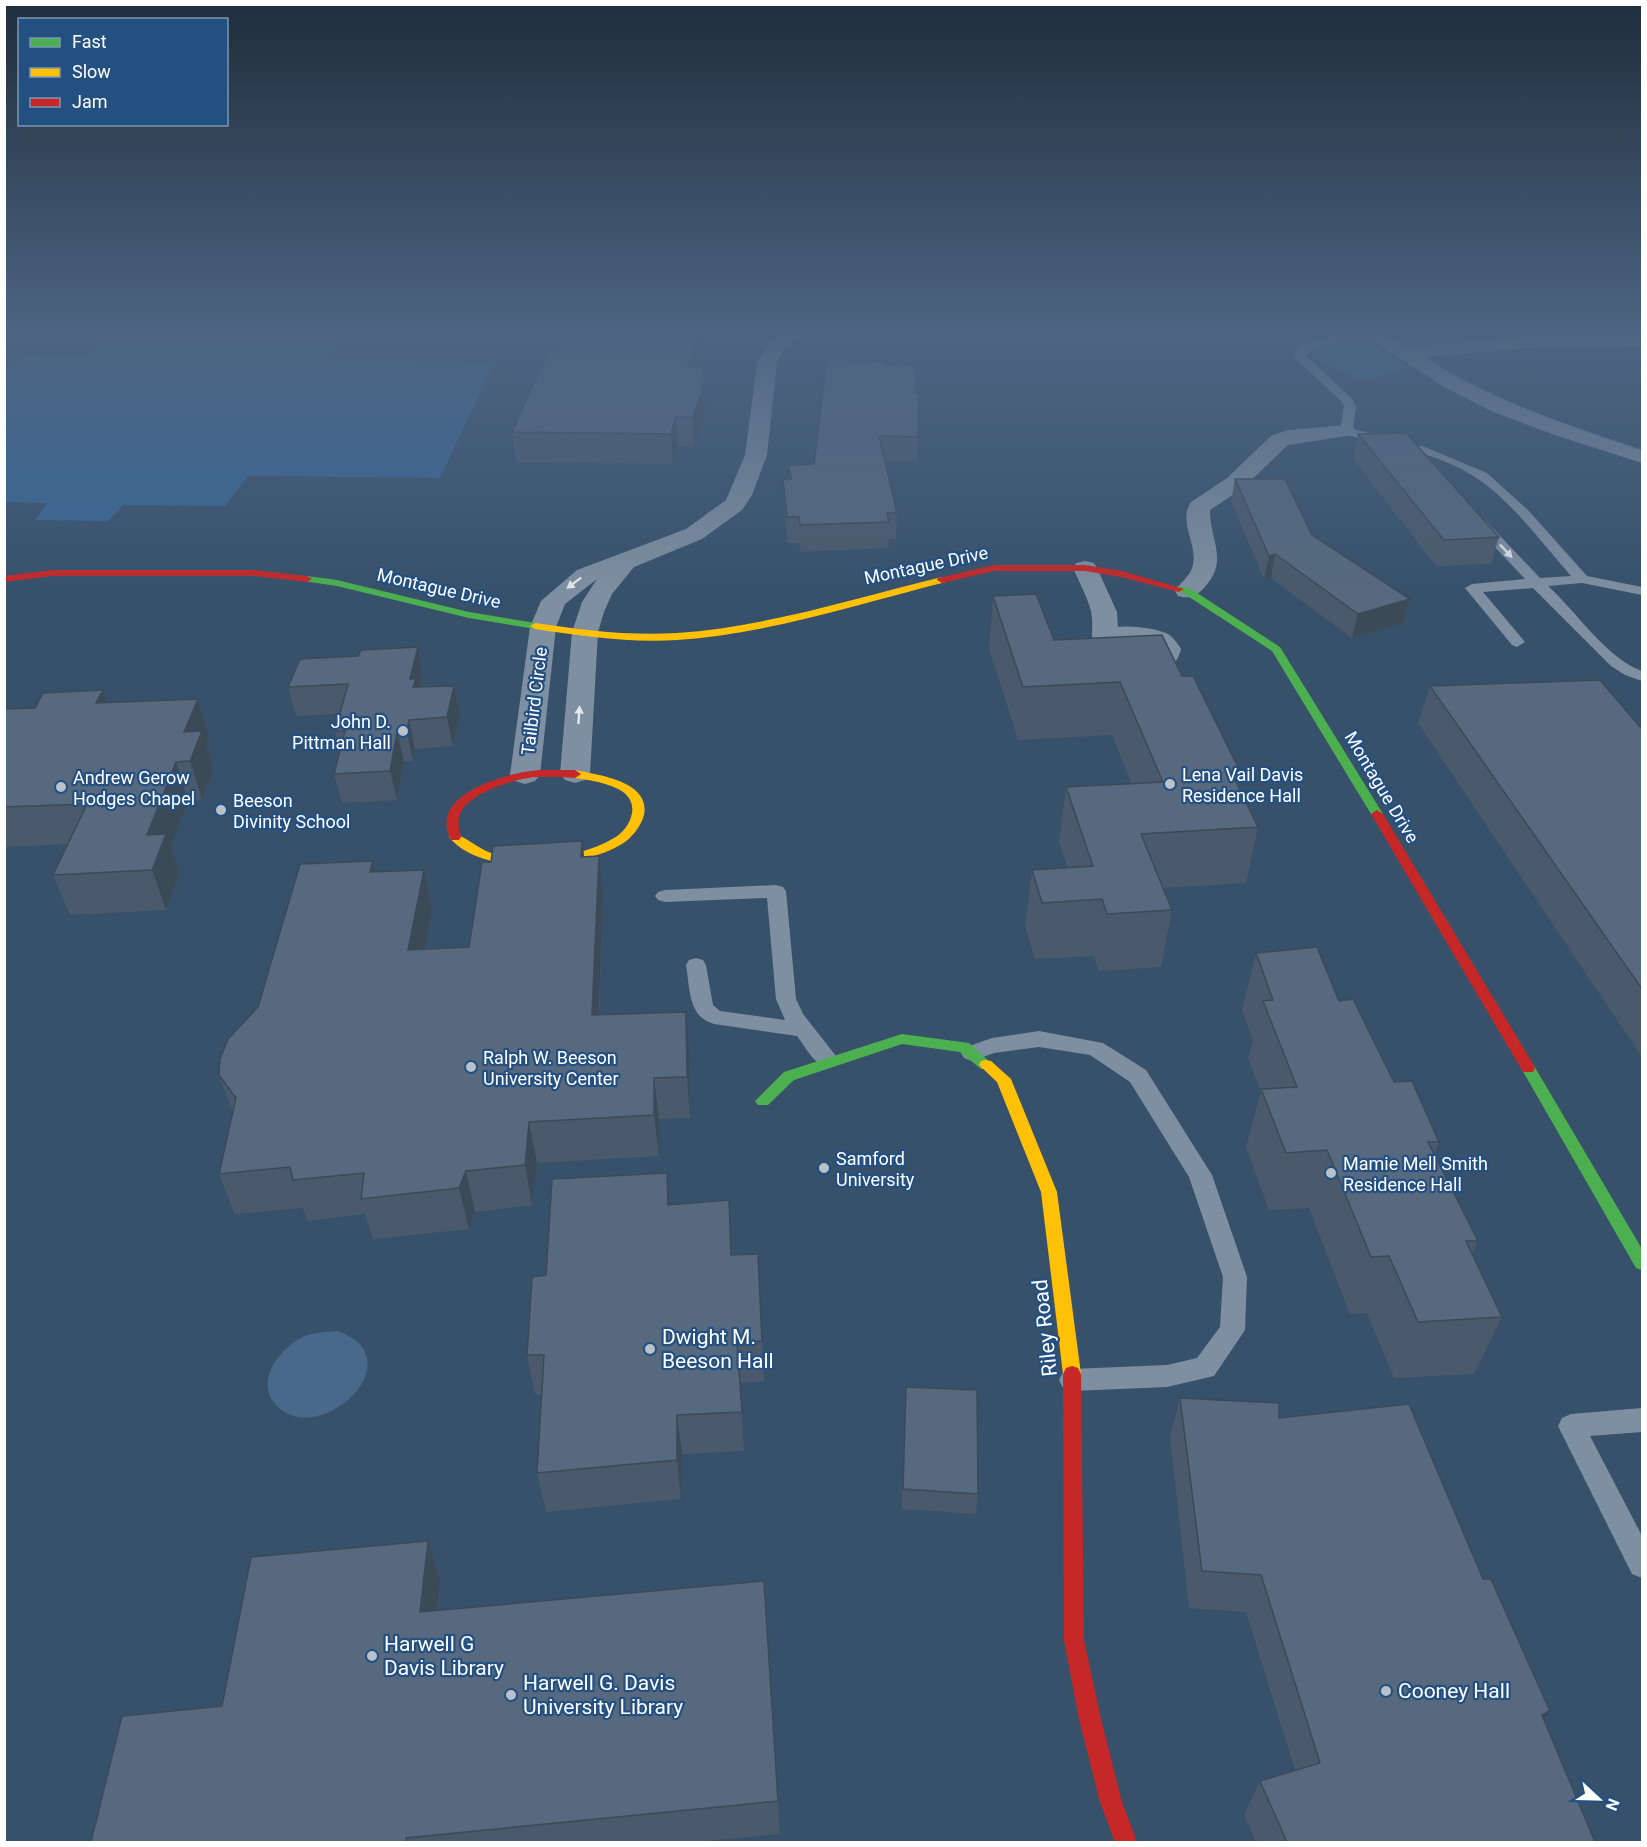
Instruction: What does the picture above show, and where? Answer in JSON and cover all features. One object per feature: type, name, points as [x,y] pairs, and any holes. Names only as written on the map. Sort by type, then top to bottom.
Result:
[{"type":"street","name":"Tailbird Circle","points":[[525,775],[543,627],[554,601],[586,575],[694,534],[734,505],[741,495],[756,455],[760,422]]},
{"type":"street","points":[[1536,422],[1642,457]]},
{"type":"street","points":[[1187,591],[1204,573],[1206,559],[1200,507],[1235,483],[1280,440],[1288,436],[1346,431]]},
{"type":"street","points":[[575,774],[585,632],[589,612],[599,593],[625,562]]},
{"type":"street","name":"Montague Drive","points":[[4,579],[52,573],[254,573],[337,583],[469,615],[543,627],[637,637],[693,635],[738,628],[994,568],[1085,568],[1122,574],[1187,591],[1276,649],[1427,896],[1642,1263]]},
{"type":"street","points":[[1085,568],[1104,612],[1107,652],[1118,661],[1148,666],[1164,660],[1168,649],[1158,639],[1104,612]]},
{"type":"street","name":"Tailbird Circle","points":[[575,774],[623,787],[633,794],[639,806],[639,814],[634,826],[607,846],[561,861],[541,861],[499,857],[463,845],[453,836],[450,825],[464,800],[497,782],[525,775],[575,774]]},
{"type":"street","name":"Riley Road","points":[[763,1101],[789,1076],[828,1061],[902,1039],[964,1047],[1002,1079],[1049,1192],[1072,1366],[1074,1640],[1090,1719],[1111,1802],[1126,1842]]},
{"type":"lane","points":[[1347,422],[1346,431],[1449,460],[1482,476],[1523,513],[1582,579]]},
{"type":"lane","points":[[1409,447],[1425,464]]},
{"type":"lane","points":[[1473,515],[1536,583],[1549,593],[1611,658],[1642,676]]},
{"type":"lane","points":[[1517,642],[1472,588],[1582,579],[1642,591]]},
{"type":"lane","points":[[665,896],[776,891],[786,999],[794,1017],[828,1061]]},
{"type":"lane","points":[[696,965],[703,1008],[714,1017],[805,1030]]},
{"type":"lane","points":[[972,1053],[992,1046],[1039,1039],[1095,1048],[1138,1076],[1200,1175],[1235,1277],[1232,1330],[1205,1368],[1167,1376],[1072,1380]]},
{"type":"lane","points":[[1642,1420],[1571,1426],[1642,1564]]},
{"type":"shaded area","points":[[5,422],[466,422],[440,478],[248,476],[225,506],[123,505],[108,521],[35,520],[47,503],[5,502]]},
{"type":"shaded area","points":[[337,1331],[359,1343],[367,1359],[365,1377],[355,1393],[338,1407],[319,1416],[299,1417],[280,1409],[268,1389],[268,1378],[278,1358],[295,1341],[305,1336]]},
{"type":"building","points":[[516,422],[674,422],[671,434],[512,432]]},
{"type":"building","points":[[819,422],[918,422],[918,437],[879,436],[897,513],[887,513],[889,522],[800,525],[799,517],[787,517],[783,479],[791,479],[789,465],[814,464]]},
{"type":"building","points":[[1406,433],[1499,537],[1444,540],[1358,434]]},
{"type":"building","points":[[1235,479],[1285,479],[1312,535],[1410,599],[1358,614],[1275,554],[1269,556]]},
{"type":"building","points":[[1036,594],[1054,640],[1162,635],[1182,676],[1193,676],[1241,773],[1232,774],[1258,827],[1141,834],[1172,910],[1107,914],[1102,899],[1042,903],[1032,870],[1093,866],[1066,787],[1163,782],[1120,682],[1023,687],[993,596]]},
{"type":"building","points":[[418,647],[410,679],[416,679],[413,687],[454,686],[447,717],[409,720],[407,732],[397,732],[390,771],[334,774],[345,731],[335,731],[348,684],[288,687],[300,659],[358,656],[361,650]]},
{"type":"building","points":[[1600,680],[1642,729],[1642,989],[1430,686]]},
{"type":"building","points":[[103,690],[96,703],[198,699],[184,732],[202,731],[190,761],[176,762],[147,835],[166,834],[152,870],[53,875],[87,804],[4,807],[4,709],[35,708],[43,693]]},
{"type":"building","name":"Ralph W. Beeson University Center","points":[[582,841],[581,857],[599,856],[592,1015],[686,1012],[687,1077],[654,1078],[654,1115],[529,1122],[525,1165],[466,1171],[459,1188],[361,1199],[364,1173],[293,1180],[290,1167],[219,1174],[236,1098],[219,1075],[220,1059],[228,1039],[258,1007],[300,864],[373,861],[370,872],[424,870],[408,950],[469,947],[482,862],[491,862],[493,846]]},
{"type":"building","points":[[1317,947],[1339,1001],[1353,999],[1394,1082],[1412,1081],[1439,1142],[1428,1142],[1478,1241],[1466,1241],[1502,1317],[1418,1322],[1389,1256],[1371,1257],[1327,1150],[1286,1153],[1261,1089],[1297,1087],[1263,1001],[1273,1000],[1256,953]]},
{"type":"building","name":"Dwight M. Beeson Hall","points":[[667,1173],[668,1205],[729,1200],[731,1255],[758,1254],[762,1341],[737,1343],[742,1412],[677,1415],[677,1460],[537,1473],[544,1355],[527,1355],[532,1277],[546,1275],[552,1179]]},
{"type":"building","points":[[906,1387],[977,1390],[978,1494],[903,1489]]},
{"type":"building","name":"Cooney Hall","points":[[1180,1398],[1279,1403],[1279,1418],[1409,1404],[1483,1579],[1491,1579],[1550,1711],[1542,1715],[1595,1842],[1287,1842],[1260,1781],[1320,1763],[1261,1575],[1202,1571]]},
{"type":"building","name":"Harwell G. Davis University Library","points":[[428,1541],[420,1612],[764,1581],[778,1801],[406,1838],[406,1842],[91,1842],[122,1716],[222,1706],[251,1557]]},
{"type":"traffic: fast","points":[[307,579],[337,583],[469,615],[535,626]]},
{"type":"traffic: fast","points":[[1179,589],[1187,591],[1276,649],[1377,814]]},
{"type":"traffic: fast","points":[[763,1101],[789,1076],[902,1039],[964,1047],[986,1065]]},
{"type":"traffic: fast","points":[[1528,1068],[1642,1263]]},
{"type":"traffic: slow","points":[[535,626],[635,637],[695,635],[787,618],[942,580]]},
{"type":"traffic: slow","points":[[455,837],[469,848],[488,856],[534,861],[580,855],[617,842],[634,825],[639,807],[636,798],[619,785],[575,774]]},
{"type":"traffic: slow","points":[[986,1065],[1003,1079],[1049,1192],[1072,1374]]},
{"type":"traffic: jam","points":[[942,580],[994,568],[1085,568],[1122,574],[1179,589]]},
{"type":"traffic: jam","points":[[4,579],[52,573],[254,573],[307,579]]},
{"type":"traffic: jam","points":[[455,837],[452,825],[454,814],[461,804],[483,789],[526,775],[575,774]]},
{"type":"traffic: jam","points":[[1377,814],[1528,1068]]},
{"type":"traffic: jam","points":[[1072,1374],[1074,1640],[1090,1719],[1111,1802],[1126,1842]]},
{"type":"place","name":"John D. Pittman Hall","points":[[403,731]]},
{"type":"place","name":"Lena Vail Davis Residence Hall","points":[[1170,784]]},
{"type":"place","name":"Andrew Gerow Hodges Chapel","points":[[61,787]]},
{"type":"place","name":"Beeson Divinity School","points":[[221,810]]},
{"type":"place","name":"Ralph W. Beeson University Center","points":[[471,1067]]},
{"type":"place","name":"Samford University","points":[[824,1168]]},
{"type":"place","name":"Mamie Mell Smith Residence Hall","points":[[1331,1173]]},
{"type":"place","name":"Dwight M. Beeson Hall","points":[[650,1349]]},
{"type":"place","name":"Harwell G Davis Library","points":[[372,1656]]},
{"type":"place","name":"Cooney Hall","points":[[1386,1691]]},
{"type":"place","name":"Harwell G. Davis University Library","points":[[511,1695]]}]
